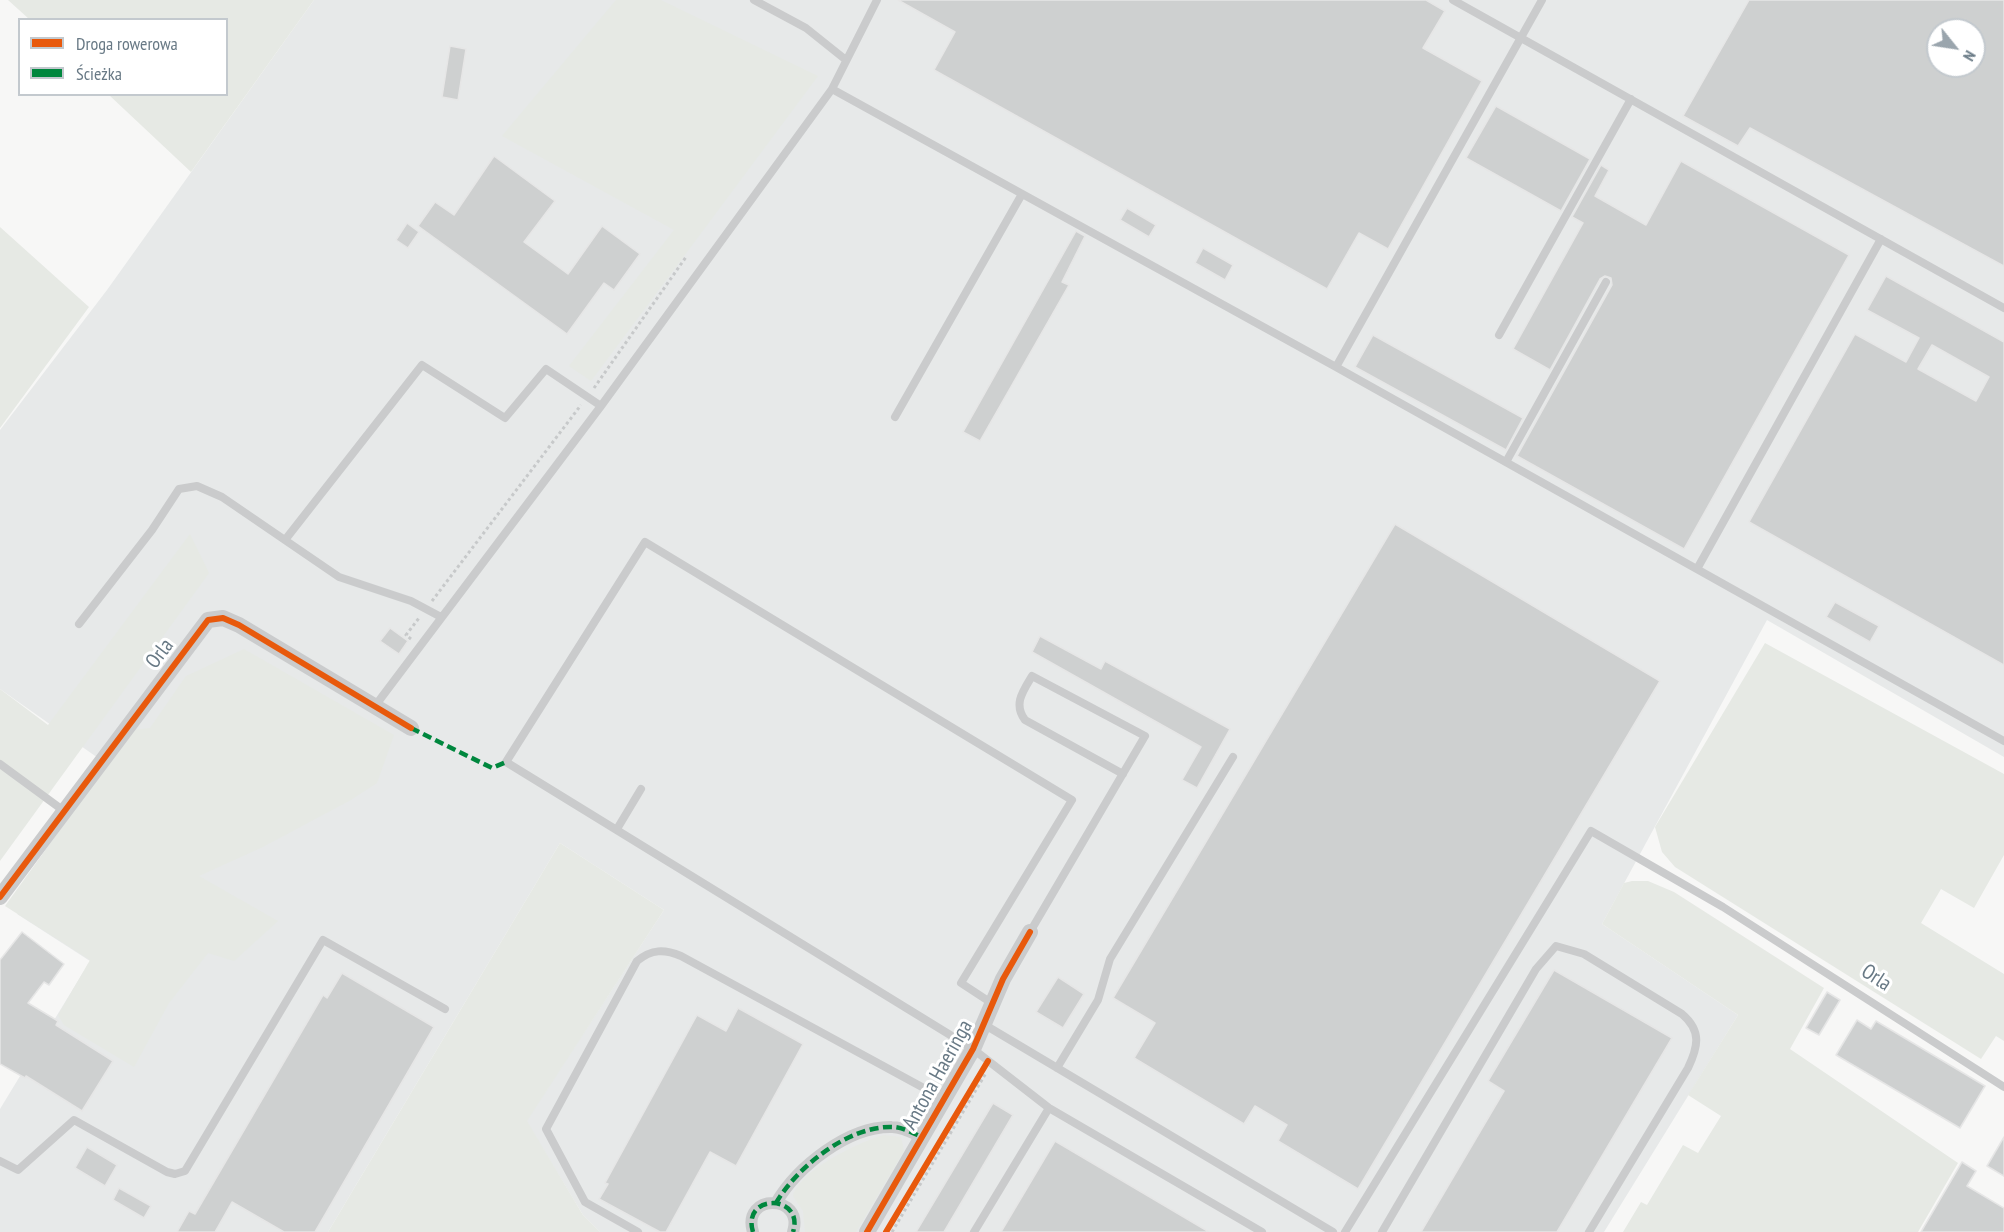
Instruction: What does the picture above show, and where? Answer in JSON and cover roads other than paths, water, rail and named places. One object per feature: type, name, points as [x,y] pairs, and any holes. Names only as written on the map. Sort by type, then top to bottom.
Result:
[{"type":"street","name":"Orla","points":[[0,897],[208,620],[223,618],[239,624],[411,728]]},
{"type":"street","name":"Antona Haeringa","points":[[867,1232],[973,1049],[1003,979],[1030,932]]},
{"type":"street","points":[[776,1203],[794,1178],[848,1138],[880,1127],[892,1127],[922,1137]]},
{"type":"street","points":[[753,1232],[752,1219],[755,1212],[766,1203],[776,1203],[788,1208],[792,1214],[793,1232]]},
{"type":"lane","points":[[754,0],[806,28],[846,60]]},
{"type":"lane","points":[[375,706],[601,406],[832,89],[877,0]]},
{"type":"lane","points":[[1454,0],[2004,308]]},
{"type":"lane","points":[[1336,367],[1542,0]]},
{"type":"lane","points":[[832,89],[1336,367],[2004,741]]},
{"type":"lane","points":[[1499,335],[1631,99]]},
{"type":"lane","points":[[895,417],[1022,194]]},
{"type":"lane","points":[[1697,569],[1881,239]]},
{"type":"lane","points":[[1506,462],[1606,282]]},
{"type":"lane","points":[[285,540],[422,365],[506,418],[546,369],[601,406]]},
{"type":"lane","points":[[79,624],[152,530],[179,489],[197,486],[222,496],[339,577],[426,608],[441,617]]},
{"type":"lane","points":[[993,1004],[961,983],[1072,800],[645,542],[506,762],[973,1049],[1049,1108],[1262,1232]]},
{"type":"lane","points":[[1030,932],[1123,774],[1145,736],[1032,676],[1019,702],[1020,713],[1026,720],[1123,774]]},
{"type":"lane","points":[[1057,1068],[1098,1000],[1110,959],[1233,757]]},
{"type":"lane","points":[[0,764],[64,811]]},
{"type":"lane","points":[[617,829],[641,789]]},
{"type":"lane","name":"Orla","points":[[1345,1232],[1591,831],[1723,907],[2004,1087]]},
{"type":"lane","points":[[0,1161],[18,1170],[74,1120],[167,1172],[175,1174],[185,1171],[323,940],[446,1009]]},
{"type":"lane","points":[[1382,1232],[1530,979],[1556,946],[1584,954],[1682,1014],[1695,1028],[1698,1038],[1688,1068],[1589,1232]]},
{"type":"lane","points":[[638,1232],[585,1202],[546,1129],[637,961],[652,951],[669,951],[681,956],[944,1099]]},
{"type":"lane","points":[[985,1025],[1333,1232]]},
{"type":"lane","points":[[974,1232],[1049,1108]]}]
